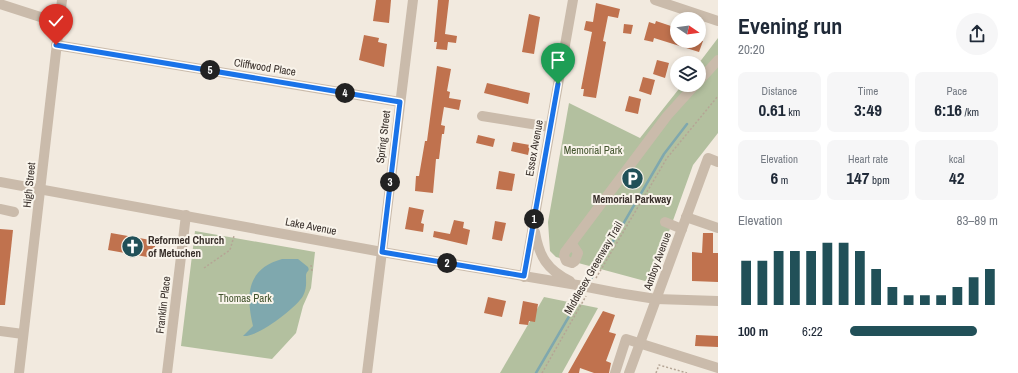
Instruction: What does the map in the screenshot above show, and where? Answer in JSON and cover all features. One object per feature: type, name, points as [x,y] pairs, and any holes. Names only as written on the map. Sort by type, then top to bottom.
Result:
[{"type":"street","name":"High Street","points":[[19,373],[62,0]]},
{"type":"street","name":"Spring Street","points":[[366,373],[413,0]]},
{"type":"street","name":"Essex Avenue","points":[[524,276],[573,0]]},
{"type":"street","points":[[655,0],[718,21]]},
{"type":"street","points":[[0,4],[59,23]]},
{"type":"street","name":"Cliffwood Place","points":[[56,45],[400,102]]},
{"type":"street","points":[[706,73],[718,60]]},
{"type":"street","points":[[572,244],[667,116],[689,92]]},
{"type":"street","points":[[482,116],[550,126]]},
{"type":"street","name":"Amboy Avenue","points":[[629,373],[708,158],[718,162]]},
{"type":"street","name":"Lake Avenue","points":[[0,182],[382,252],[656,299]]},
{"type":"street","points":[[0,209],[14,212]]},
{"type":"street","name":"Franklin Place","points":[[167,373],[186,215]]},
{"type":"street","points":[[686,217],[718,228]]},
{"type":"street","points":[[666,222],[682,228]]},
{"type":"street","points":[[534,223],[540,254],[545,262],[554,271],[577,285]]},
{"type":"street","points":[[656,299],[718,301]]},
{"type":"street","points":[[0,331],[23,334]]},
{"type":"street","points":[[616,373],[626,339],[718,368]]},
{"type":"path","name":"Middlesex Greenway Trail","points":[[594,281],[667,158],[718,96]]},
{"type":"path","points":[[204,268],[230,250],[234,236]]},
{"type":"path","points":[[311,265],[312,271]]},
{"type":"path","name":"Middlesex Greenway Trail","points":[[542,373],[588,293]]},
{"type":"path","points":[[656,373],[659,365],[686,373]]},
{"type":"green space","name":"Memorial Park","points":[[718,38],[718,133],[693,165],[653,276],[645,281],[556,257],[550,251],[548,222],[569,103],[640,138],[676,92],[706,92],[706,56],[704,56]]},
{"type":"green space","name":"Thomas Park","points":[[195,231],[315,252],[311,288],[303,306],[296,333],[272,359],[181,346]]},
{"type":"green space","points":[[544,297],[598,308],[562,373],[500,373]]},
{"type":"water","points":[[282,259],[298,259],[308,267],[309,270],[306,275],[306,288],[303,296],[293,308],[276,321],[257,332],[243,336],[253,326],[250,294],[251,285],[255,277],[261,269]]},
{"type":"building","points":[[376,0],[391,0],[389,23],[373,21]]},
{"type":"building","points":[[438,0],[449,0],[445,34],[457,36],[456,43],[448,42],[447,50],[436,49],[437,42],[434,42]]},
{"type":"building","points":[[596,3],[620,9],[618,18],[608,16],[603,41],[606,42],[596,98],[583,96],[584,89],[581,89],[592,32],[584,30],[586,21],[593,22]]},
{"type":"building","points":[[529,14],[540,17],[534,54],[522,52]]},
{"type":"building","points":[[656,21],[670,26],[670,43],[654,38],[653,42],[644,40],[649,22],[655,24]]},
{"type":"building","points":[[624,24],[633,25],[631,34],[623,33]]},
{"type":"building","points":[[364,35],[379,38],[378,42],[387,44],[384,67],[359,60]]},
{"type":"building","points":[[686,48],[700,48],[699,52]]},
{"type":"building","points":[[657,60],[669,63],[665,78],[653,74]]},
{"type":"building","points":[[437,66],[451,69],[447,91],[450,92],[449,98],[461,100],[459,110],[444,107],[441,125],[445,126],[444,134],[442,134],[439,159],[436,159],[433,193],[415,191],[416,176],[419,176],[425,141],[427,141]]},
{"type":"building","points":[[643,77],[655,80],[651,95],[639,91]]},
{"type":"building","points":[[487,83],[530,93],[528,104],[484,93]]},
{"type":"building","points":[[629,96],[641,99],[638,114],[625,111]]},
{"type":"building","points":[[478,135],[495,139],[493,147],[476,143]]},
{"type":"building","points":[[513,142],[530,145],[528,155],[511,151]]},
{"type":"building","points":[[499,171],[515,174],[512,191],[496,189]]},
{"type":"building","points":[[409,207],[424,210],[421,223],[424,224],[423,232],[405,229]]},
{"type":"building","points":[[454,220],[464,222],[463,228],[470,230],[467,245],[433,237],[434,231],[450,234]]},
{"type":"building","points":[[495,221],[506,223],[502,241],[492,239]]},
{"type":"building","points":[[0,229],[13,230],[5,305],[0,305]]},
{"type":"building","name":"Reformed Church of Metuchen","points":[[111,233],[156,241],[153,258],[108,250]]},
{"type":"building","points":[[703,233],[713,233],[713,253],[718,253],[718,282],[692,281],[692,252],[702,253]]},
{"type":"building","points":[[488,297],[506,301],[502,317],[484,313]]},
{"type":"building","points":[[523,301],[538,304],[535,322],[529,321],[528,325],[519,324]]},
{"type":"building","points":[[603,311],[615,315],[609,332],[616,334],[606,361],[611,363],[609,373],[594,373],[580,368],[579,373],[568,373]]},
{"type":"building","points":[[696,335],[718,336],[718,347],[695,346]]},
{"type":"waterway","points":[[588,284],[664,154],[687,124]]},
{"type":"waterway","points":[[536,373],[585,289]]},
{"type":"place","name":"Memorial Parkway","points":[[632,179]]},
{"type":"place","name":"Reformed Church of Metuchen","points":[[132,246]]},
{"type":"route","points":[[56,45],[400,102],[382,252],[524,276],[558,84]]}]
